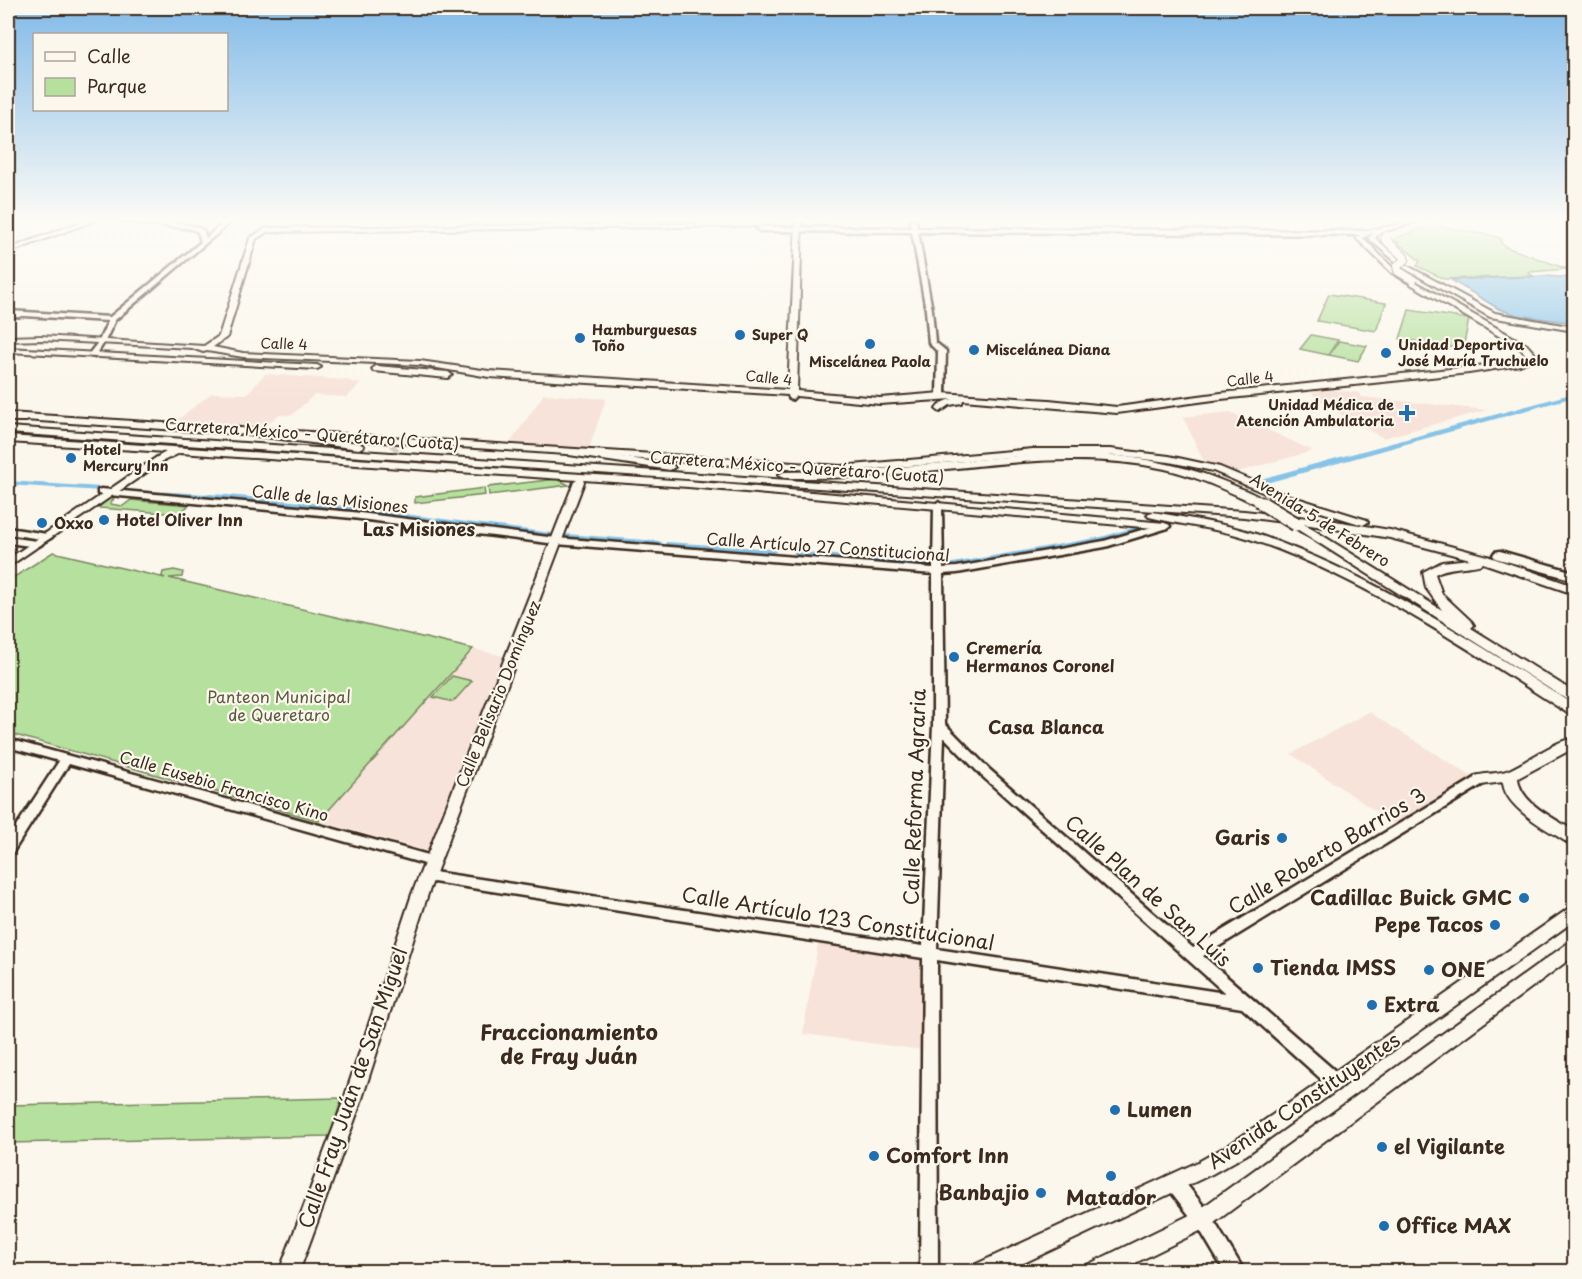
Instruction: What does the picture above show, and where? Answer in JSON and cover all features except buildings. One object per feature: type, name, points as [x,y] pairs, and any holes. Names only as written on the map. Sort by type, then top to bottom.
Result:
[{"type":"highway","points":[[8,417],[26,418]]},
{"type":"highway","name":"Carretera México - Querétaro (Cuota)","points":[[8,424],[359,446],[972,496],[1244,514],[1322,523],[1387,534],[1525,571],[1575,591]]},
{"type":"highway","points":[[230,430],[359,446]]},
{"type":"highway","name":"Carretera México - Querétaro (Cuota)","points":[[8,431],[767,476],[1213,504],[1290,511],[1436,536],[1575,581]]},
{"type":"highway","points":[[54,434],[156,448]]},
{"type":"highway","points":[[1010,452],[1081,452],[1149,461]]},
{"type":"highway","points":[[573,453],[669,471]]},
{"type":"highway","name":"Avenida 5 de Febrero","points":[[767,476],[899,471],[1052,456],[1149,461],[1204,476],[1258,501],[1575,698]]},
{"type":"highway","points":[[469,469],[669,471]]},
{"type":"highway","name":"Avenida 5 de Febrero","points":[[972,496],[1154,515],[1200,523],[1281,547],[1423,615],[1575,711]]},
{"type":"highway","points":[[1165,526],[1281,547]]},
{"type":"highway","points":[[1500,555],[1575,576]]},
{"type":"highway","points":[[1486,643],[1435,594],[1428,581],[1429,572],[1440,565],[1473,562],[1494,566],[1575,591]]},
{"type":"highway","points":[[1481,780],[1510,776],[1565,745],[1575,743]]},
{"type":"highway","points":[[1510,776],[1511,790],[1520,802],[1575,839]]},
{"type":"main road","points":[[182,361],[223,337],[239,281]]},
{"type":"main road","points":[[792,395],[797,281]]},
{"type":"main road","points":[[1409,281],[1524,347],[1531,354],[1527,363],[1537,362],[1540,359],[1509,334],[1414,281]]},
{"type":"main road","points":[[1429,281],[1493,315],[1575,328]]},
{"type":"main road","points":[[1438,281],[1495,312],[1575,328]]},
{"type":"main road","points":[[8,314],[19,315]]},
{"type":"main road","points":[[1509,334],[1509,326],[1519,325],[1575,328]]},
{"type":"main road","name":"Calle 4","points":[[8,339],[102,341],[206,348],[224,353],[259,357],[420,363],[497,374],[734,388],[890,405],[941,399],[1127,413],[1527,363]]},
{"type":"main road","points":[[8,347],[18,339]]},
{"type":"main road","name":"Calle 4","points":[[8,347],[182,361],[376,369],[880,401],[941,396],[1049,402],[1117,410],[1305,386],[1527,363]]},
{"type":"main road","points":[[940,409],[947,404],[963,400]]},
{"type":"main road","points":[[26,418],[230,430],[398,444],[841,469],[884,467],[1010,452],[1101,450],[1186,462],[1225,472],[1279,495],[1363,522]]},
{"type":"main road","points":[[8,438],[383,461],[688,484],[938,504],[1165,526]]},
{"type":"main road","points":[[106,492],[144,462],[156,448]]},
{"type":"main road","points":[[8,557],[37,540],[106,492],[160,459],[182,449]]},
{"type":"main road","points":[[559,476],[579,482],[598,479]]},
{"type":"main road","name":"Calle Belisario Domínguez","points":[[416,905],[523,633],[579,482]]},
{"type":"main road","points":[[8,564],[37,540]]},
{"type":"main road","name":"Calle Fray Juán de San Miguel","points":[[290,1272],[347,1116],[416,905]]},
{"type":"main road","name":"Avenida Constituyentes","points":[[981,1272],[1205,1168],[1239,1149],[1575,913]]},
{"type":"main road","name":"Avenida Constituyentes","points":[[1094,1272],[1203,1219],[1575,948]]},
{"type":"street","points":[[92,355],[102,341],[112,319],[159,281]]},
{"type":"street","points":[[924,281],[932,343],[942,351],[941,396]]},
{"type":"street","points":[[79,318],[127,307]]},
{"type":"street","points":[[19,315],[112,319]]},
{"type":"street","name":"Calle de las Misiones","points":[[106,492],[352,515],[556,541]]},
{"type":"street","name":"Calle Reforma Agraria","points":[[929,1272],[930,954],[939,725],[938,504]]},
{"type":"street","name":"Calle Artículo 27 Constitucional","points":[[556,541],[937,571],[957,570],[1105,544],[1165,526]]},
{"type":"street","points":[[8,531],[37,540]]},
{"type":"street","points":[[8,540],[37,540]]},
{"type":"street","name":"Calle Plan de San Luis","points":[[939,725],[986,773],[1336,1082]]},
{"type":"street","name":"Calle Eusebio Francisco Kino","points":[[8,743],[429,868]]},
{"type":"street","points":[[8,849],[66,759]]},
{"type":"street","name":"Calle Roberto Barrios 3","points":[[1193,955],[1481,780]]},
{"type":"street","name":"Calle Artículo 123 Constitucional","points":[[429,868],[571,896],[1244,1002]]},
{"type":"street","points":[[1174,1182],[1203,1219],[1236,1272]]},
{"type":"shaded area","points":[[265,374],[346,380],[360,384],[347,397],[314,395],[292,415],[278,415],[261,430],[172,424],[212,393],[247,394]]},
{"type":"shaded area","name":"Unidad Médica de Atención Ambulatoria","points":[[1316,391],[1360,393],[1362,397],[1487,410],[1383,438],[1343,416],[1312,394]]},
{"type":"shaded area","points":[[544,394],[606,399],[588,451],[508,446]]},
{"type":"shaded area","points":[[1230,412],[1313,451],[1237,472],[1203,460],[1183,417]]},
{"type":"shaded area","points":[[473,649],[504,656],[431,852],[319,821]]},
{"type":"shaded area","points":[[1369,712],[1474,778],[1396,825],[1291,754]]},
{"type":"shaded area","points":[[818,943],[923,959],[922,1050],[803,1034]]},
{"type":"green space","points":[[1329,294],[1386,303],[1376,331],[1317,321]]},
{"type":"green space","points":[[1409,310],[1469,319],[1463,349],[1400,339]]},
{"type":"green space","points":[[1311,335],[1338,340],[1328,355],[1300,349]]},
{"type":"green space","points":[[1339,341],[1367,346],[1358,361],[1329,355]]},
{"type":"green space","points":[[557,479],[569,485],[489,495],[488,487]]},
{"type":"green space","points":[[484,488],[485,495],[415,503],[415,497]]},
{"type":"green space","points":[[108,499],[114,499],[110,504],[123,506],[131,500],[189,505],[179,514],[98,508]]},
{"type":"green space","name":"Panteon Municipal de Queretaro","points":[[53,552],[165,578],[162,576],[163,572],[174,570],[183,572],[182,577],[169,578],[473,649],[319,821],[8,733],[8,581]]},
{"type":"green space","points":[[452,676],[472,681],[453,702],[433,697]]},
{"type":"green space","points":[[342,1098],[330,1136],[8,1143],[8,1105]]},
{"type":"water","points":[[1452,281],[1574,281],[1574,323],[1517,315],[1499,309]]},
{"type":"waterway","points":[[1260,482],[1574,395]]},
{"type":"waterway","points":[[8,483],[101,489]]},
{"type":"waterway","points":[[118,491],[227,497],[335,507],[552,535]]},
{"type":"waterway","points":[[947,566],[1102,539],[1136,529]]},
{"type":"waterway","points":[[569,536],[659,543]]},
{"type":"waterway","points":[[669,544],[773,551]]},
{"type":"waterway","points":[[797,553],[929,566]]},
{"type":"tunnel","points":[[384,460],[396,446]]},
{"type":"place","name":"Super Q","points":[[740,335]]},
{"type":"place","name":"Hamburguesas Toño","points":[[580,338]]},
{"type":"place","name":"Miscelánea Paola","points":[[870,344]]},
{"type":"place","name":"Miscelánea Diana","points":[[974,350]]},
{"type":"place","name":"Unidad Deportiva José María Truchuelo","points":[[1386,353]]},
{"type":"place","name":"Unidad Médica de Atención Ambulatoria","points":[[1407,413]]},
{"type":"place","name":"Hotel Mercury Inn","points":[[71,458]]},
{"type":"place","name":"Hotel Oliver Inn","points":[[104,520]]},
{"type":"place","name":"Oxxo","points":[[42,523]]},
{"type":"place","name":"Cremería Hermanos Coronel","points":[[954,657]]},
{"type":"place","name":"Garis","points":[[1282,838]]},
{"type":"place","name":"Cadillac Buick GMC","points":[[1524,898]]},
{"type":"place","name":"Pepe Tacos","points":[[1495,925]]},
{"type":"place","name":"Tienda IMSS","points":[[1258,968]]},
{"type":"place","name":"ONE","points":[[1429,970]]},
{"type":"place","name":"Extra","points":[[1372,1005]]},
{"type":"place","name":"Lumen","points":[[1115,1110]]},
{"type":"place","name":"el Vigilante","points":[[1382,1147]]},
{"type":"place","name":"Comfort Inn","points":[[874,1156]]},
{"type":"place","name":"Matador","points":[[1111,1176]]},
{"type":"place","name":"Banbajio","points":[[1041,1193]]},
{"type":"place","name":"Office MAX","points":[[1384,1226]]},
{"type":"district","name":"Las Misiones","points":[[419,530]]},
{"type":"district","name":"Casa Blanca","points":[[1046,728]]},
{"type":"district","name":"Fraccionamiento de Fray Juán","points":[[569,1045]]}]
